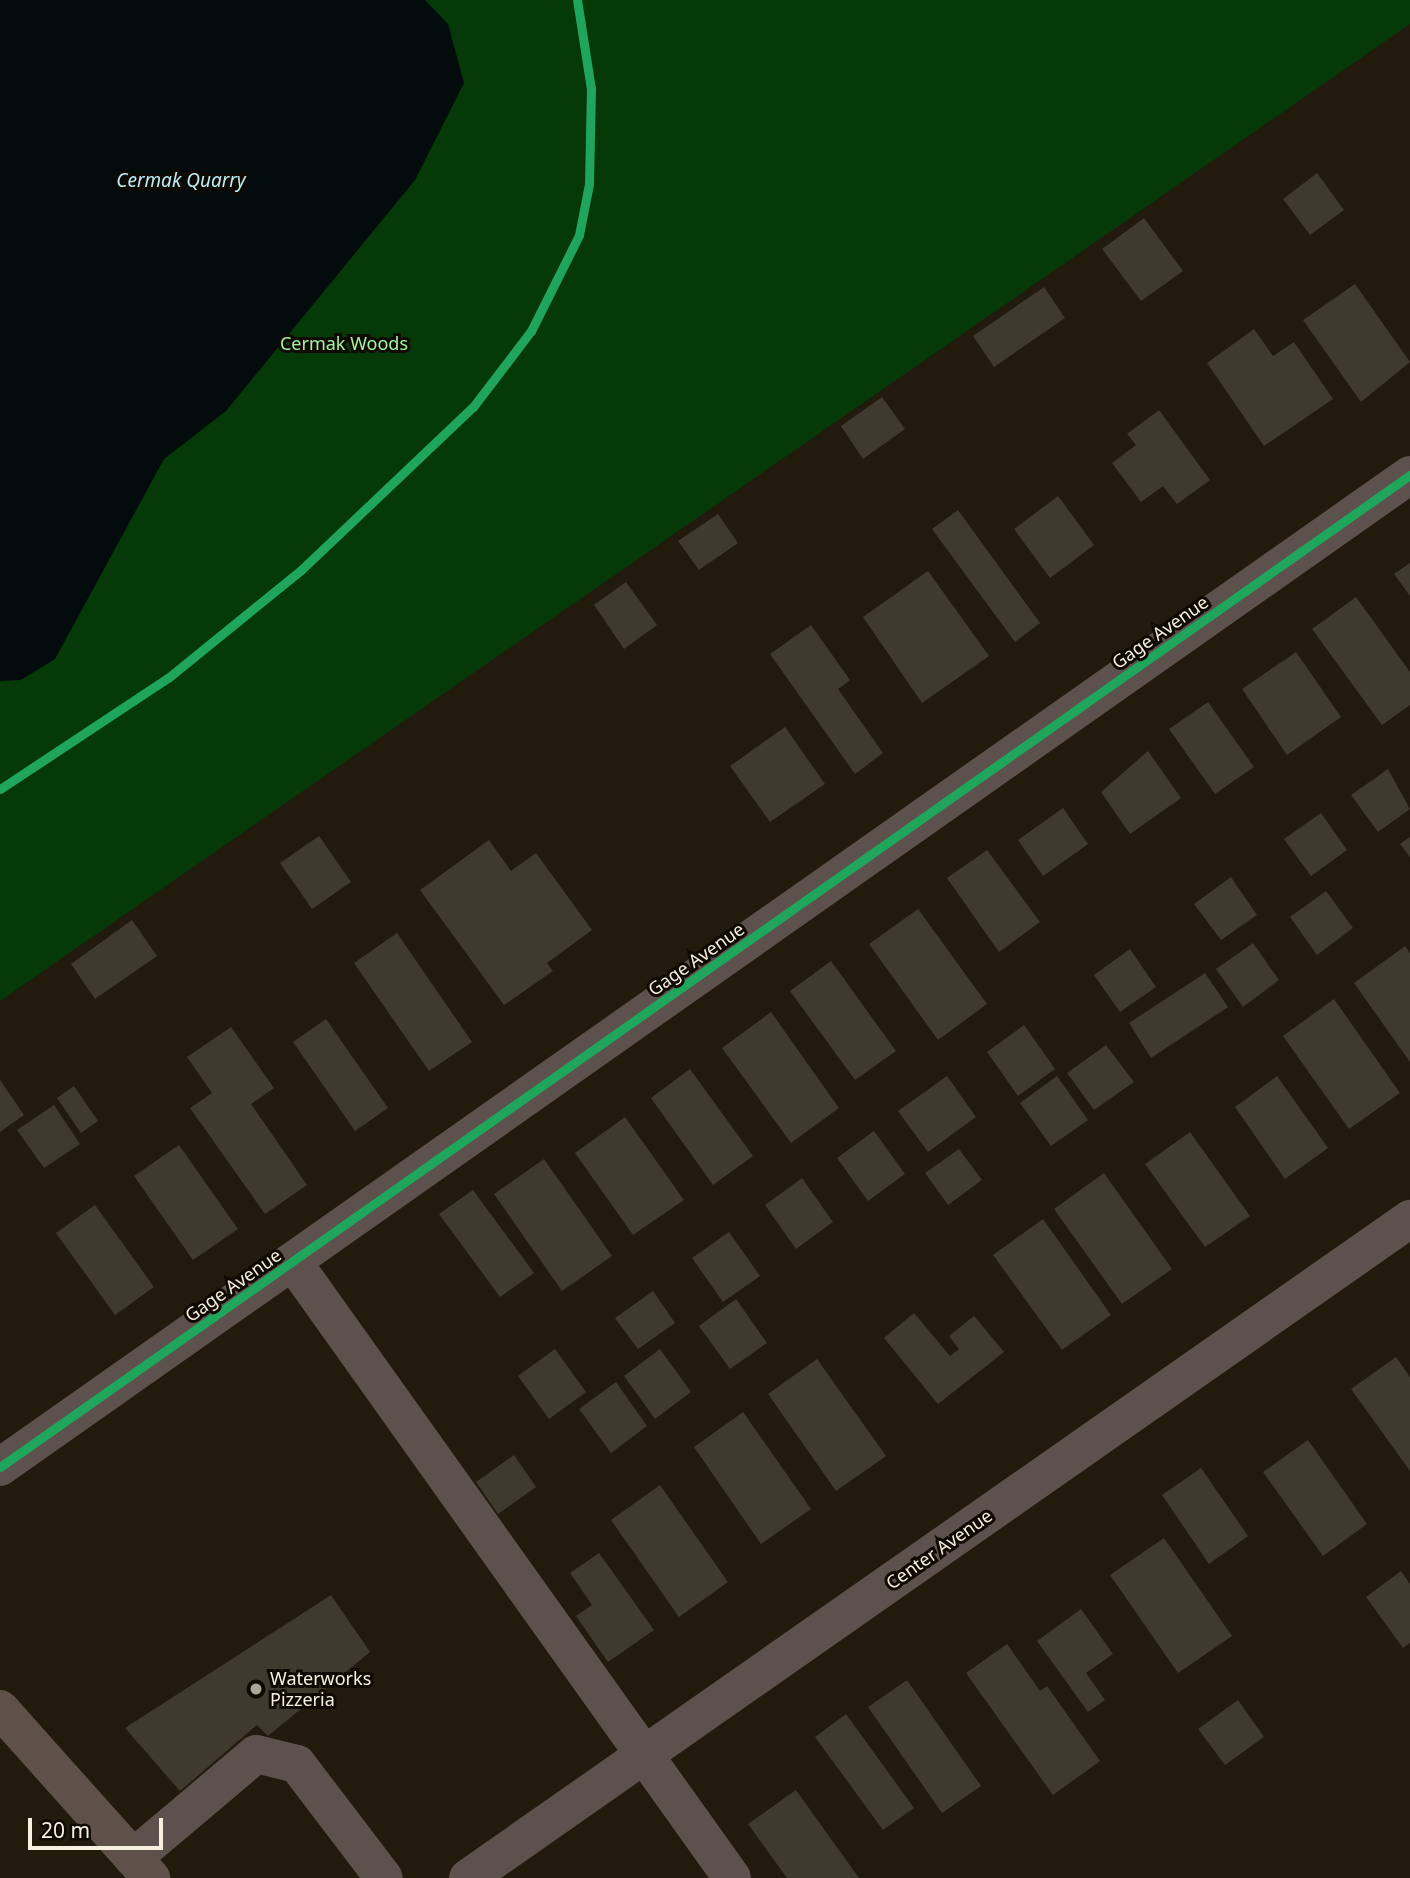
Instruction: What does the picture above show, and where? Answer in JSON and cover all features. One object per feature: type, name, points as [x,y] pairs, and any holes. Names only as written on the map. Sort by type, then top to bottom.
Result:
[{"type":"main road","points":[[0,1709],[142,1868]]},
{"type":"street","name":"Gage Avenue","points":[[0,1467],[1410,475]]},
{"type":"street","name":"Center Avenue","points":[[468,1878],[1410,1219]]},
{"type":"street","points":[[293,1262],[732,1878]]},
{"type":"street","points":[[142,1868],[256,1754],[298,1765],[384,1878]]},
{"type":"green space","name":"Cermak Woods","points":[[0,0],[1410,0],[1410,24],[0,1001]]},
{"type":"water","name":"Cermak Quarry","points":[[0,0],[425,0],[448,24],[464,83],[415,180],[226,411],[164,459],[55,659],[21,680],[0,681]]},
{"type":"building","points":[[1317,173],[1344,210],[1310,235],[1283,199]]},
{"type":"building","points":[[1144,218],[1183,271],[1141,301],[1102,249]]},
{"type":"building","points":[[1355,284],[1410,362],[1361,402],[1303,320]]},
{"type":"building","points":[[1044,287],[1065,318],[994,367],[973,336]]},
{"type":"building","points":[[1254,329],[1273,356],[1294,342],[1333,399],[1264,446],[1207,363]]},
{"type":"building","points":[[882,397],[905,429],[863,459],[841,426]]},
{"type":"building","points":[[1159,410],[1210,480],[1177,504],[1163,486],[1141,502],[1112,463],[1136,445],[1127,434]]},
{"type":"building","points":[[1058,496],[1094,545],[1050,578],[1014,529]]},
{"type":"building","points":[[958,510],[1040,623],[1015,642],[932,529]]},
{"type":"building","points":[[718,514],[738,543],[699,570],[678,541]]},
{"type":"building","points":[[1410,563],[1410,596],[1394,574]]},
{"type":"building","points":[[928,571],[989,656],[922,703],[863,617]]},
{"type":"building","points":[[626,582],[657,625],[624,649],[594,605]]},
{"type":"building","points":[[1356,597],[1410,672],[1410,705],[1382,725],[1312,629]]},
{"type":"building","points":[[811,625],[850,680],[838,689],[883,753],[855,774],[770,654]]},
{"type":"building","points":[[1296,652],[1341,717],[1287,755],[1242,689]]},
{"type":"building","points":[[1208,702],[1254,767],[1215,794],[1169,729]]},
{"type":"building","points":[[785,727],[825,784],[770,822],[730,766]]},
{"type":"building","points":[[1148,751],[1181,798],[1130,834],[1101,792]]},
{"type":"building","points":[[1388,769],[1410,809],[1378,832],[1351,795]]},
{"type":"building","points":[[1063,808],[1088,844],[1043,876],[1018,840]]},
{"type":"building","points":[[1321,813],[1347,850],[1311,876],[1284,839]]},
{"type":"building","points":[[319,836],[351,882],[312,909],[280,863]]},
{"type":"building","points":[[1410,837],[1410,857],[1400,844]]},
{"type":"building","points":[[489,840],[511,871],[536,853],[592,930],[547,963],[553,971],[504,1005],[420,890]]},
{"type":"building","points":[[987,850],[1040,922],[999,952],[947,878]]},
{"type":"building","points":[[1231,877],[1257,915],[1221,940],[1194,904]]},
{"type":"building","points":[[1326,891],[1353,928],[1317,955],[1290,917]]},
{"type":"building","points":[[918,909],[987,1004],[938,1040],[869,944]]},
{"type":"building","points":[[132,920],[157,956],[95,999],[71,964]]},
{"type":"building","points":[[397,933],[472,1042],[429,1071],[354,963]]},
{"type":"building","points":[[1253,943],[1279,980],[1243,1007],[1216,969]]},
{"type":"building","points":[[1405,946],[1410,953],[1410,1062],[1354,983]]},
{"type":"building","points":[[1130,949],[1156,987],[1120,1012],[1094,975]]},
{"type":"building","points":[[831,961],[896,1051],[855,1080],[790,991]]},
{"type":"building","points":[[1205,973],[1228,1007],[1151,1058],[1129,1023]]},
{"type":"building","points":[[1334,999],[1400,1093],[1349,1129],[1283,1036]]},
{"type":"building","points":[[771,1012],[839,1108],[791,1143],[722,1048]]},
{"type":"building","points":[[326,1019],[388,1108],[355,1131],[293,1042]]},
{"type":"building","points":[[1024,1025],[1055,1069],[1018,1096],[987,1052]]},
{"type":"building","points":[[231,1027],[274,1088],[251,1104],[307,1185],[265,1214],[190,1108],[212,1093],[187,1057]]},
{"type":"building","points":[[1106,1045],[1134,1082],[1094,1110],[1067,1073]]},
{"type":"building","points":[[690,1069],[753,1156],[713,1185],[651,1098]]},
{"type":"building","points":[[947,1076],[976,1117],[928,1152],[898,1111]]},
{"type":"building","points":[[1057,1076],[1088,1120],[1051,1146],[1020,1103]]},
{"type":"building","points":[[1277,1076],[1328,1148],[1285,1179],[1235,1107]]},
{"type":"building","points":[[0,1080],[24,1115],[0,1132]]},
{"type":"building","points":[[74,1086],[98,1121],[81,1133],[57,1098]]},
{"type":"building","points":[[54,1105],[80,1144],[44,1168],[17,1130]]},
{"type":"building","points":[[625,1117],[684,1200],[633,1235],[575,1153]]},
{"type":"building","points":[[874,1131],[905,1174],[868,1201],[837,1158]]},
{"type":"building","points":[[1190,1132],[1250,1216],[1205,1247],[1145,1164]]},
{"type":"building","points":[[179,1145],[238,1229],[193,1260],[134,1176]]},
{"type":"building","points":[[959,1149],[982,1180],[948,1205],[925,1173]]},
{"type":"building","points":[[544,1159],[612,1256],[562,1291],[494,1194]]},
{"type":"building","points":[[1104,1173],[1172,1269],[1122,1304],[1054,1209]]},
{"type":"building","points":[[802,1178],[833,1222],[796,1249],[765,1205]]},
{"type":"building","points":[[473,1190],[534,1273],[500,1297],[439,1214]]},
{"type":"building","points":[[95,1205],[154,1287],[115,1315],[56,1233]]},
{"type":"building","points":[[1043,1219],[1111,1315],[1062,1350],[993,1255]]},
{"type":"building","points":[[729,1232],[760,1276],[723,1302],[692,1258]]},
{"type":"building","points":[[653,1291],[675,1323],[638,1349],[615,1318]]},
{"type":"building","points":[[736,1299],[767,1343],[730,1369],[699,1326]]},
{"type":"building","points":[[914,1313],[950,1356],[959,1349],[949,1336],[974,1316],[1004,1352],[938,1404],[884,1338]]},
{"type":"building","points":[[555,1349],[586,1392],[549,1419],[518,1376]]},
{"type":"building","points":[[660,1349],[691,1392],[655,1419],[624,1376]]},
{"type":"building","points":[[1396,1357],[1410,1377],[1410,1471],[1351,1389]]},
{"type":"building","points":[[817,1359],[886,1456],[836,1491],[768,1394]]},
{"type":"building","points":[[616,1382],[647,1426],[611,1453],[579,1409]]},
{"type":"building","points":[[743,1412],[811,1509],[761,1544],[694,1447]]},
{"type":"building","points":[[1308,1440],[1367,1524],[1323,1556],[1263,1472]]},
{"type":"building","points":[[514,1455],[536,1487],[498,1514],[476,1482]]},
{"type":"building","points":[[1201,1468],[1248,1536],[1209,1564],[1162,1495]]},
{"type":"building","points":[[660,1485],[728,1582],[679,1617],[611,1520]]},
{"type":"building","points":[[1164,1538],[1232,1636],[1178,1673],[1110,1575]]},
{"type":"building","points":[[599,1553],[654,1630],[608,1662],[576,1616],[592,1605],[570,1573]]},
{"type":"building","points":[[1401,1571],[1410,1584],[1410,1643],[1403,1648],[1366,1597]]},
{"type":"building","name":"Waterworks Pizzeria","points":[[331,1595],[370,1652],[268,1736],[257,1725],[180,1791],[125,1728]]},
{"type":"building","points":[[1081,1609],[1113,1654],[1086,1673],[1105,1700],[1088,1712],[1037,1641]]},
{"type":"building","points":[[1007,1644],[1040,1691],[1047,1686],[1100,1761],[1053,1795],[966,1673]]},
{"type":"building","points":[[907,1680],[981,1786],[942,1813],[868,1707]]},
{"type":"building","points":[[1238,1700],[1264,1737],[1225,1765],[1198,1729]]},
{"type":"building","points":[[846,1714],[914,1808],[883,1830],[815,1737]]},
{"type":"building","points":[[796,1790],[859,1878],[787,1878],[748,1824]]},
{"type":"cycle path","points":[[0,789],[168,678],[301,570],[473,407],[531,331],[579,235],[589,184],[591,89],[577,0]]},
{"type":"cycle path","points":[[0,1467],[1410,475]]},
{"type":"place","name":"Waterworks Pizzeria","points":[[256,1689]]}]
